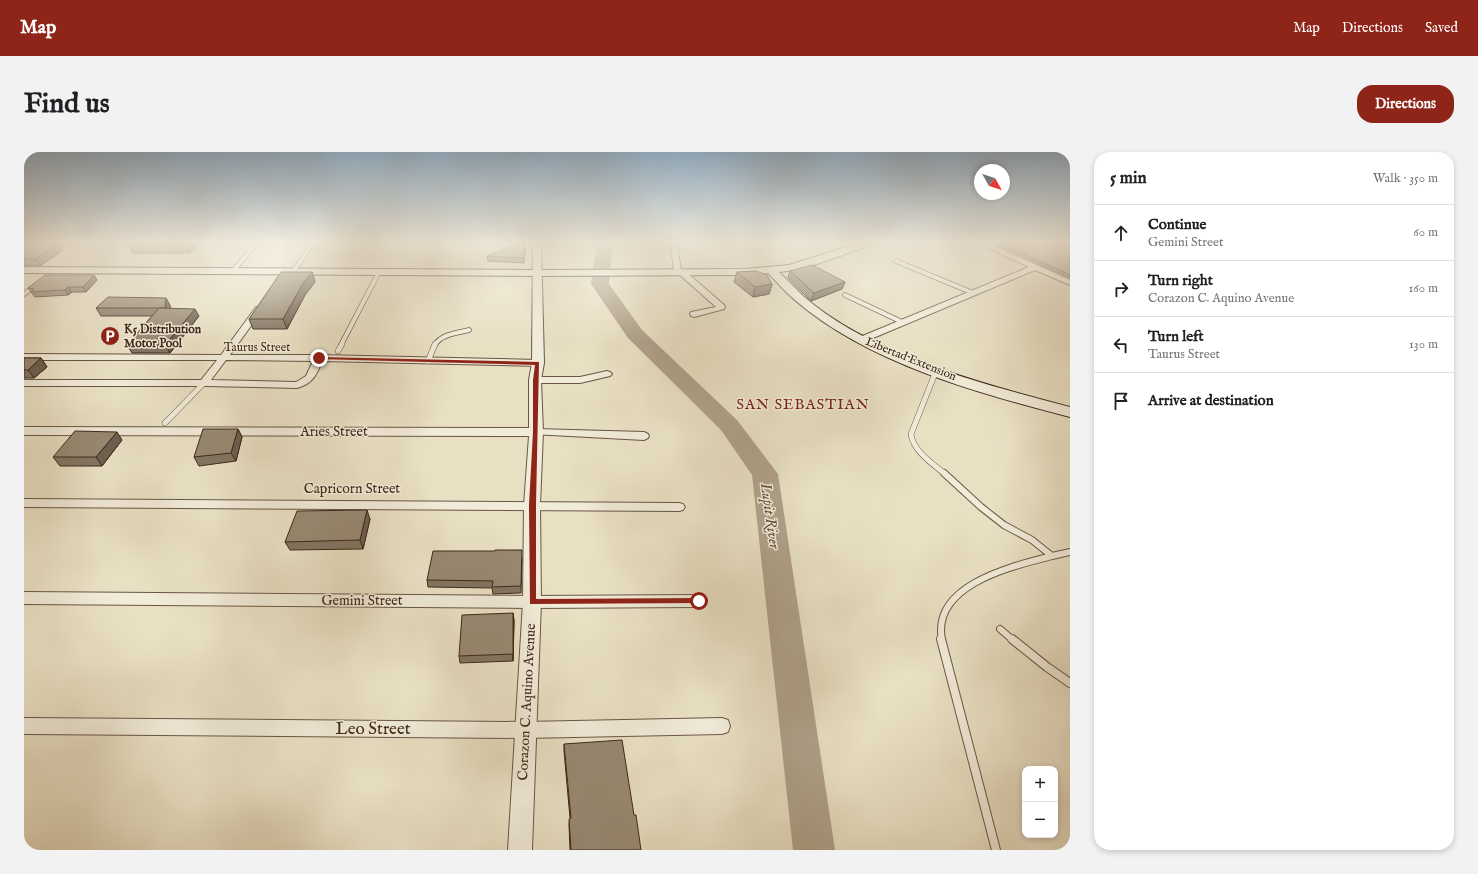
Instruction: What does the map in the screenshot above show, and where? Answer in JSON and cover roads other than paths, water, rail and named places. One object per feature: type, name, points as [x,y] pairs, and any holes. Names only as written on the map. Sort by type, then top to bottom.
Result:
[{"type":"main road","name":"Libertad Extension","points":[[776,276],[802,301],[826,319],[889,352],[936,371],[999,392],[1070,412]]},
{"type":"street","name":"Corazon C. Aquino Avenue","points":[[520,850],[532,602],[532,505],[536,432],[535,380],[538,363],[537,276]]},
{"type":"street","points":[[683,276],[721,307],[694,314]]},
{"type":"street","points":[[863,339],[1015,276]]},
{"type":"street","points":[[1054,276],[1070,283]]},
{"type":"street","points":[[204,383],[245,330],[266,298]]},
{"type":"street","name":"Taurus Street","points":[[24,357],[222,359],[319,358],[538,363]]},
{"type":"street","points":[[24,383],[301,384],[306,383],[310,378],[319,358]]},
{"type":"street","points":[[535,380],[582,380],[598,378],[607,374]]},
{"type":"street","name":"Aries Street","points":[[24,431],[536,432],[644,436]]},
{"type":"street","name":"Capricorn Street","points":[[24,502],[679,507]]},
{"type":"street","name":"Gemini Street","points":[[24,598],[532,602],[699,601]]},
{"type":"street","name":"Leo Street","points":[[24,726],[525,730],[722,726]]},
{"type":"lane","points":[[338,351],[377,276]]},
{"type":"lane","points":[[931,276],[973,293]]},
{"type":"lane","points":[[24,294],[38,283]]},
{"type":"lane","points":[[845,295],[902,322]]},
{"type":"lane","points":[[428,361],[436,342],[447,336],[469,330]]},
{"type":"lane","points":[[936,371],[911,434],[912,442],[918,450],[981,507],[1004,525],[1032,540],[1052,556]]},
{"type":"lane","points":[[165,423],[204,383]]},
{"type":"lane","points":[[996,850],[941,637],[944,613],[961,591],[981,578],[1052,556],[1070,552]]},
{"type":"lane","points":[[1000,629],[1047,667],[1070,683]]},
{"type":"waterway","name":"Lupit River","points":[[601,276],[600,284],[635,334],[729,425],[765,474],[814,850]]},
{"type":"place","name":"K5 Distribution Motor Pool","points":[[110,336]]},
{"type":"district","name":"SAN SEBASTIAN","points":[[803,404]]}]
